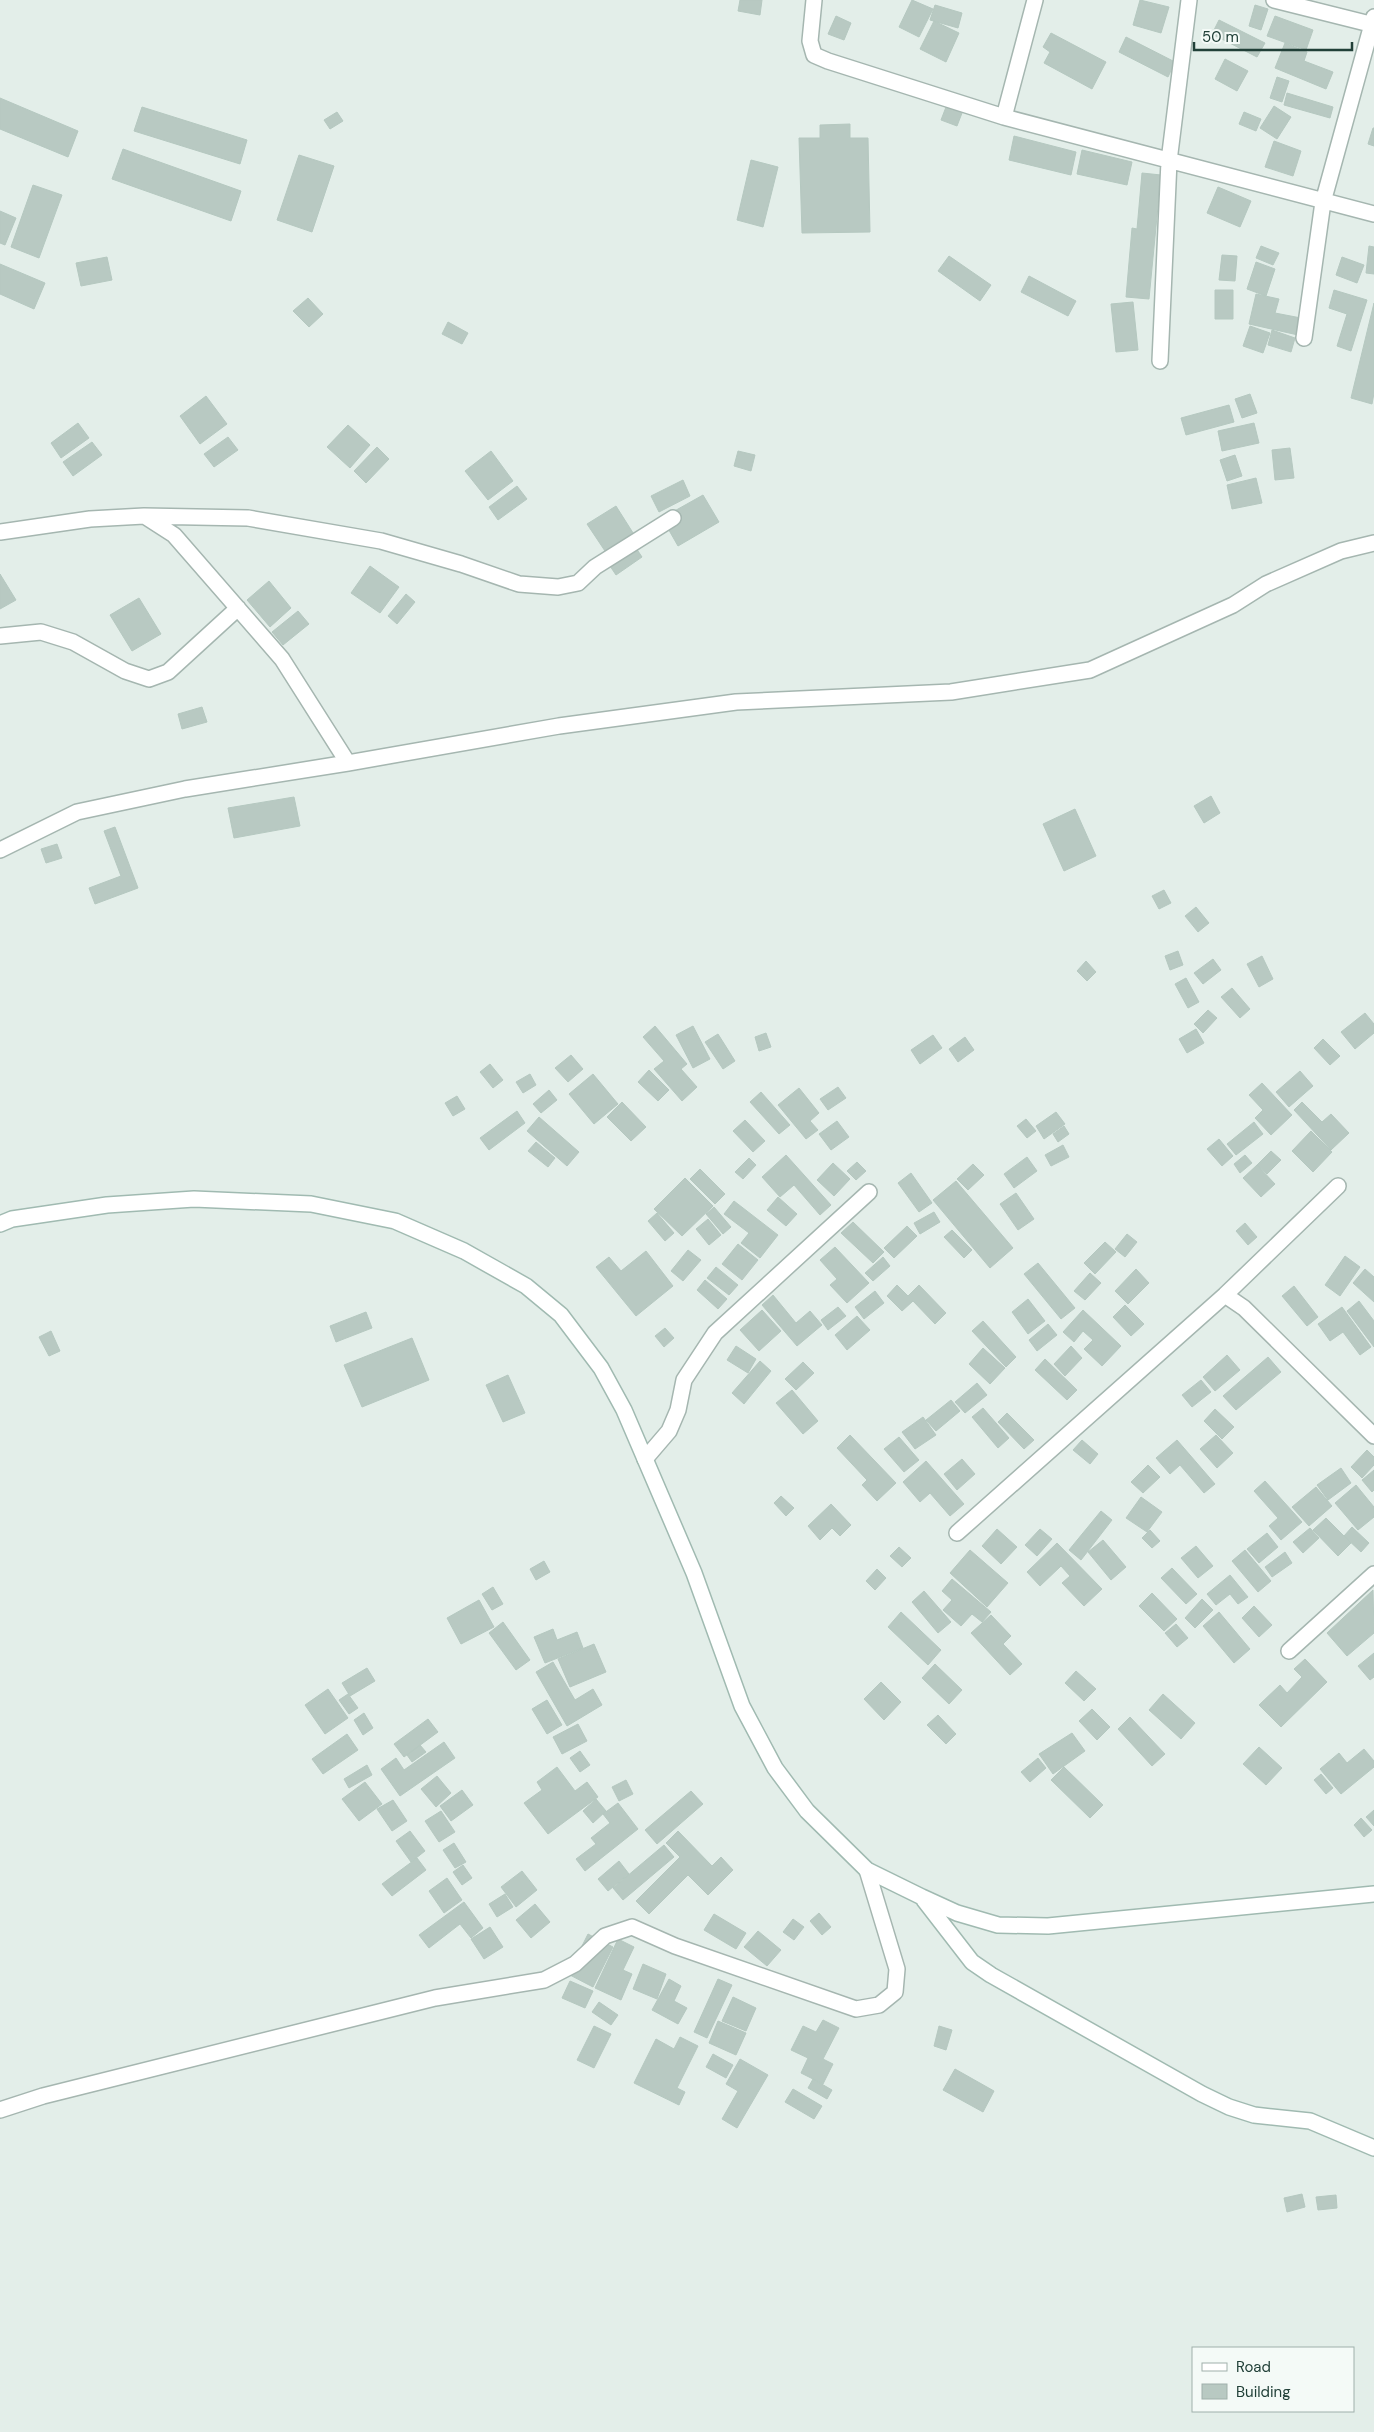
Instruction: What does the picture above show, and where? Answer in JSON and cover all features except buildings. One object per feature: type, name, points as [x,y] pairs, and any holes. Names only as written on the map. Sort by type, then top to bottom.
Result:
[{"type":"street","points":[[814,0],[810,42],[814,55],[1004,117],[1374,214]]},
{"type":"street","points":[[1004,117],[1035,0]]},
{"type":"street","points":[[1160,361],[1169,161],[1189,0]]},
{"type":"street","points":[[1274,0],[1373,22],[1323,202],[1304,338]]},
{"type":"street","points":[[0,532],[90,519],[144,516],[248,518],[381,541],[461,564],[519,584],[558,587],[578,583],[595,567],[673,518]]},
{"type":"street","points":[[144,516],[174,535],[282,659],[348,763]]},
{"type":"street","points":[[0,850],[76,812],[185,789],[559,726],[736,702],[951,692],[1090,670],[1233,605],[1266,584],[1341,551],[1374,543]]},
{"type":"street","points":[[0,636],[41,632],[72,642],[125,671],[149,679],[168,672],[238,608]]},
{"type":"street","points":[[956,1533],[1226,1295],[1338,1186]]},
{"type":"street","points":[[645,1459],[669,1431],[678,1410],[684,1380],[714,1334],[869,1192]]},
{"type":"street","points":[[0,1224],[12,1218],[107,1205],[194,1199],[311,1204],[395,1221],[480,1260],[526,1286],[561,1316],[601,1368],[624,1410],[694,1573],[742,1706],[775,1768],[807,1811],[867,1870],[922,1897],[957,1913],[998,1924],[1048,1926],[1374,1894]]},
{"type":"street","points":[[1226,1295],[1244,1308],[1374,1436]]},
{"type":"street","points":[[1289,1651],[1374,1574]]},
{"type":"street","points":[[0,2110],[62,2092],[435,1998],[544,1980],[575,1964],[605,1936],[632,1927],[675,1946],[856,2009],[879,2005],[895,1992],[897,1969],[867,1870]]},
{"type":"street","points":[[922,1897],[972,1962],[991,1975],[1202,2094],[1254,2116],[1310,2121],[1374,2148]]}]
